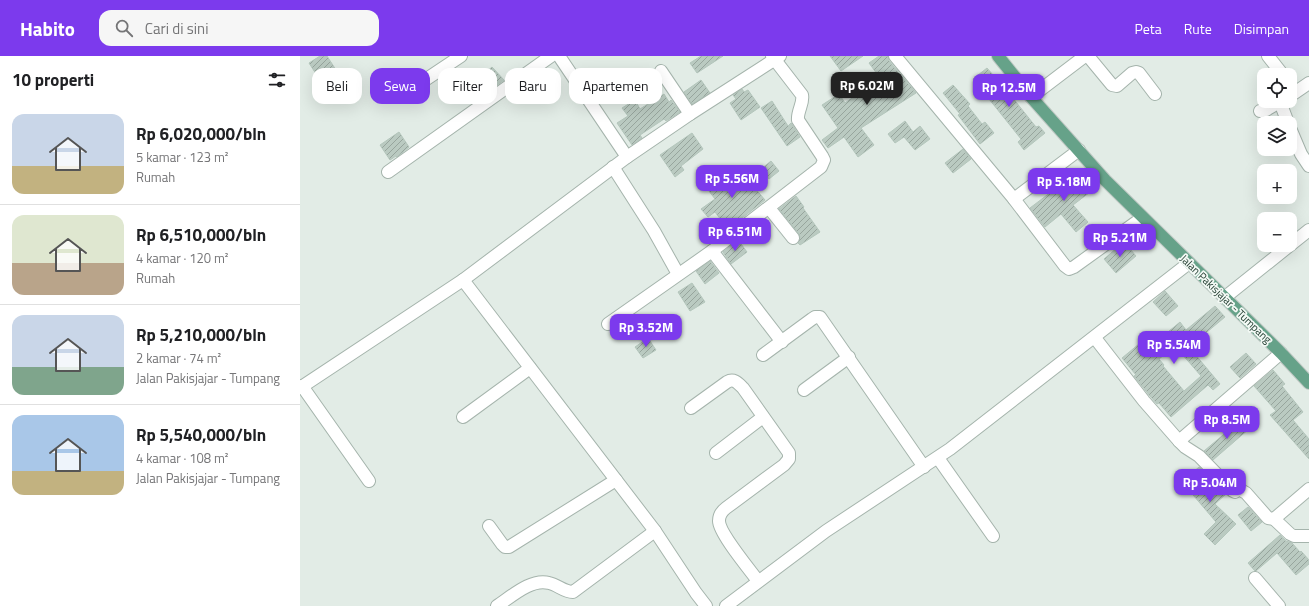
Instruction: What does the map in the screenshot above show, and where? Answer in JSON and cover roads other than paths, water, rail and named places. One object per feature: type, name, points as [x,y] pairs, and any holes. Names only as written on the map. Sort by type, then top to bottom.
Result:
[{"type":"main road","name":"Jalan Pakisjajar - Tumpang","points":[[998,56],[1031,97],[1142,218],[1281,353],[1309,383]]},
{"type":"street","points":[[430,77],[461,56]]},
{"type":"street","points":[[388,172],[551,56]]},
{"type":"street","points":[[559,56],[628,157]]},
{"type":"street","points":[[895,56],[1014,199],[1062,263],[1069,269],[1074,267],[1142,218]]},
{"type":"street","points":[[1031,97],[1084,56]]},
{"type":"street","points":[[1088,56],[1112,85],[1116,86],[1132,73],[1138,72],[1155,94]]},
{"type":"street","points":[[1268,56],[1277,68]]},
{"type":"street","points":[[369,482],[301,387],[463,280],[628,157],[776,57],[802,95],[803,98],[799,110],[798,120],[824,160],[823,164],[819,169],[712,251],[608,324]]},
{"type":"street","points":[[662,72],[690,114]]},
{"type":"street","points":[[1297,90],[1309,83]]},
{"type":"street","points":[[1260,111],[1269,108]]},
{"type":"street","points":[[1297,145],[1309,166]]},
{"type":"street","points":[[1014,199],[1079,150]]},
{"type":"street","points":[[614,167],[654,231],[678,274]]},
{"type":"street","points":[[769,208],[793,238]]},
{"type":"street","points":[[1224,298],[1309,230]]},
{"type":"street","points":[[712,251],[782,342]]},
{"type":"street","points":[[726,606],[826,531],[938,458],[1095,338],[1189,263]]},
{"type":"street","points":[[463,280],[655,531],[706,606]]},
{"type":"street","points":[[763,355],[812,319],[818,316],[823,319],[924,467]]},
{"type":"street","points":[[1095,338],[1144,400],[1185,447],[1199,456],[1233,491],[1235,492],[1239,489],[1242,490],[1268,518],[1274,519],[1290,534],[1294,536],[1309,536]]},
{"type":"street","points":[[1179,441],[1281,353]]},
{"type":"street","points":[[804,390],[849,357]]},
{"type":"street","points":[[463,417],[530,368]]},
{"type":"street","points":[[690,408],[727,382],[732,380],[736,381],[743,388],[789,453],[789,459],[780,468],[726,508],[720,515],[719,522],[723,532],[758,581]]},
{"type":"street","points":[[716,453],[763,417]]},
{"type":"street","points":[[938,458],[993,536]]},
{"type":"street","points":[[489,526],[505,547],[509,546],[616,480]]},
{"type":"street","points":[[1274,519],[1309,489]]},
{"type":"street","points":[[496,606],[533,583],[548,583],[572,592],[655,531]]},
{"type":"street","points":[[1255,578],[1279,606]]}]
